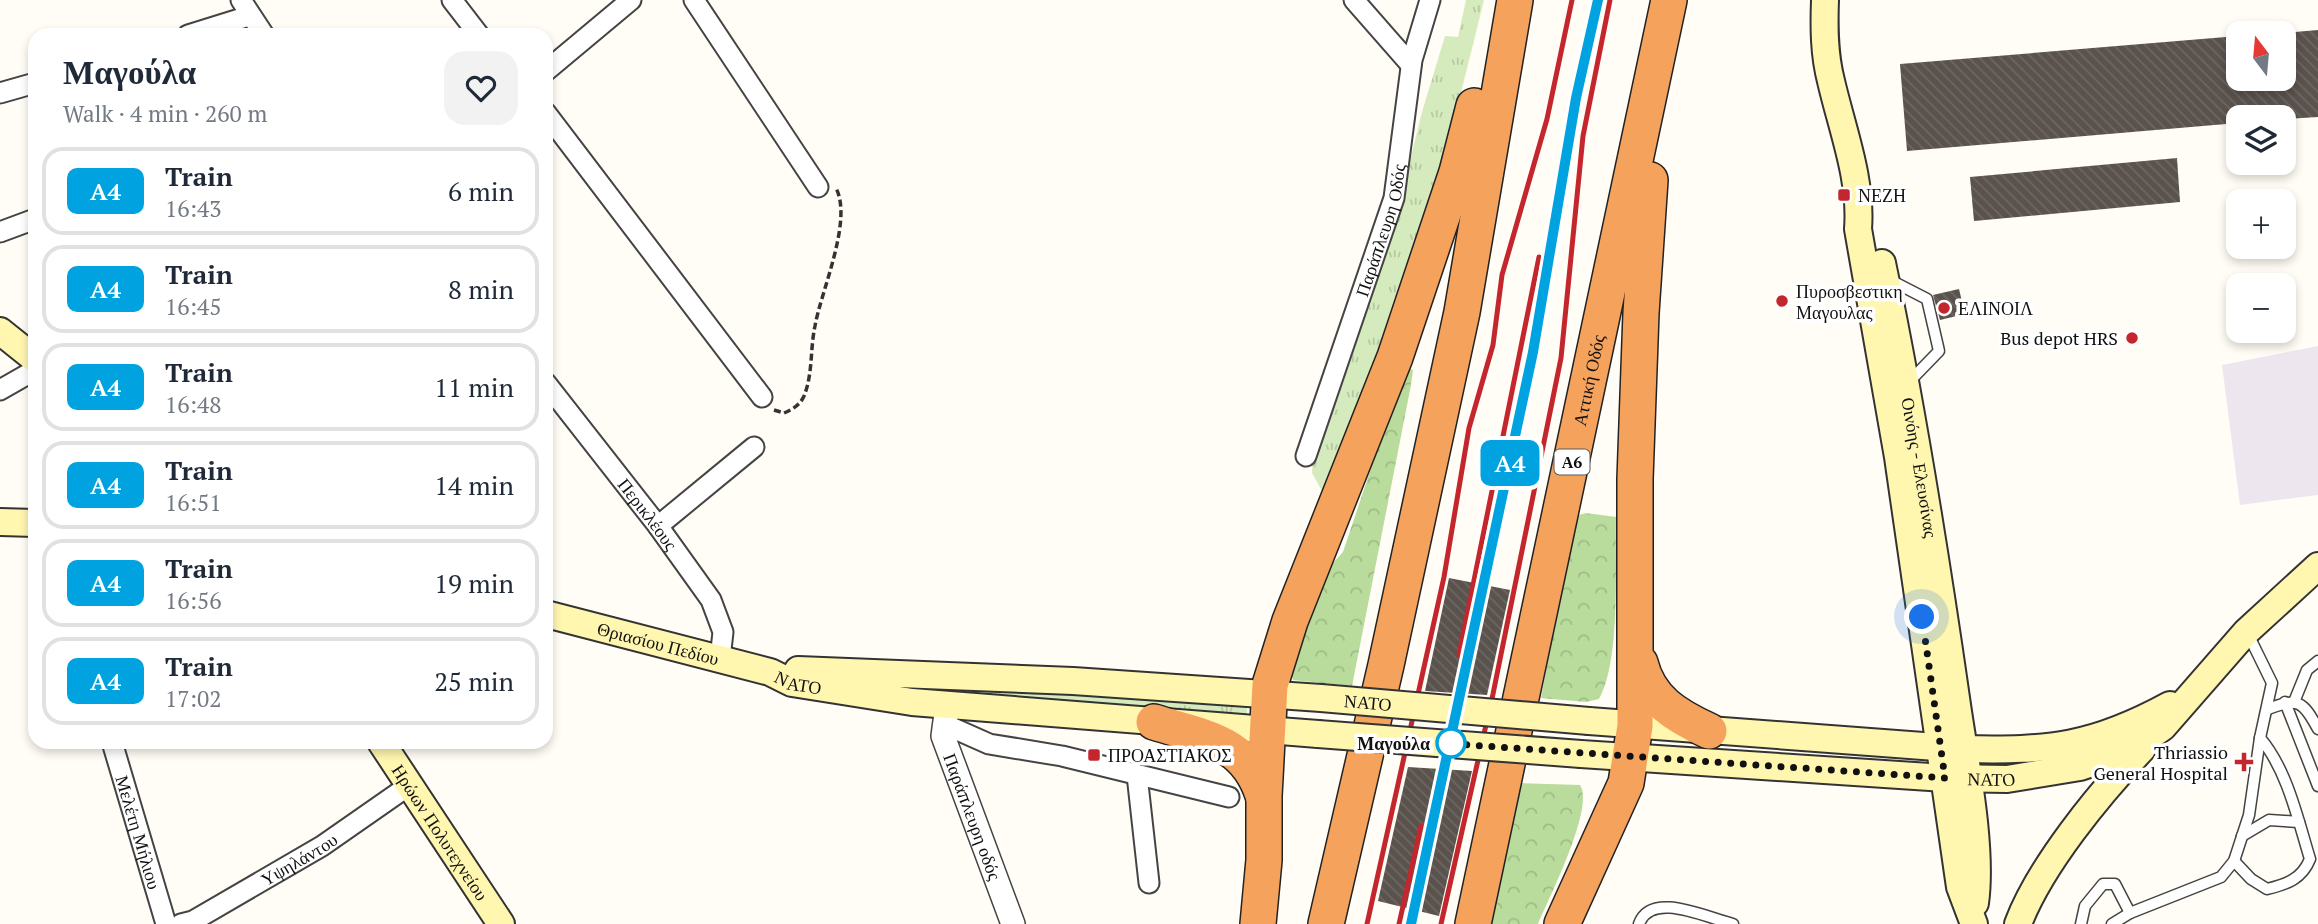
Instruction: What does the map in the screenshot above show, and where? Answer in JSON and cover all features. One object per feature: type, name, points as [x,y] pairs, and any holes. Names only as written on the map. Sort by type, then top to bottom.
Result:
[{"type":"highway","points":[[1326,924],[1386,665],[1462,312],[1515,0]]},
{"type":"highway","points":[[1562,924],[1622,794],[1633,742],[1637,653],[1635,479],[1641,313],[1649,189],[1668,79],[1672,0]]},
{"type":"highway","name":"Αττική Οδός","points":[[1472,924],[1672,0]]},
{"type":"highway","points":[[1258,924],[1264,860],[1268,693],[1290,621],[1395,357],[1457,172],[1478,91],[1505,47]]},
{"type":"highway","points":[[1637,653],[1643,676],[1660,702],[1686,720],[1709,731]]},
{"type":"highway","points":[[1154,722],[1231,747],[1246,760],[1257,776],[1264,796]]},
{"type":"main road","name":"Οινόης - Ελευσίνας","points":[[1825,0],[1824,39],[1830,78],[1858,191],[1874,228],[1885,277],[1938,576],[1953,748]]},
{"type":"main road","name":"Οινόης - Ελευσίνας","points":[[1858,191],[1858,229],[1934,697],[1953,748]]},
{"type":"main road","points":[[0,331],[28,353]]},
{"type":"main road","points":[[0,522],[28,523]]},
{"type":"main road","points":[[0,537],[28,539]]},
{"type":"main road","name":"ΝΑΤΟ","points":[[770,672],[802,669],[1268,693],[1589,721],[1633,742],[1956,778],[2007,779],[2080,767],[2130,750],[2163,727],[2246,632],[2318,566]]},
{"type":"main road","name":"Θριασίου Πεδίου","points":[[553,616],[770,672]]},
{"type":"main road","name":"ΝΑΤΟ","points":[[770,672],[792,683],[946,715],[1154,722],[1581,754],[1633,742],[1709,731],[1953,748],[2026,750],[2076,745],[2146,718],[2172,704],[2207,675]]},
{"type":"main road","points":[[1887,743],[1921,729],[1929,719],[1934,697]]},
{"type":"main road","points":[[2018,924],[2077,827],[2107,786],[2163,727]]},
{"type":"main road","points":[[1953,748],[1956,778],[1978,884],[1973,921]]},
{"type":"main road","name":"Ηρώων Πολυτεχνείου","points":[[386,749],[500,924]]},
{"type":"street","points":[[452,0],[474,28]]},
{"type":"street","points":[[553,65],[631,0]]},
{"type":"street","points":[[694,0],[818,187]]},
{"type":"street","points":[[1354,0],[1411,65]]},
{"type":"street","name":"Παράπλευρη Οδός","points":[[1307,456],[1394,198],[1411,65],[1430,0]]},
{"type":"street","points":[[203,28],[245,8],[259,28]]},
{"type":"street","points":[[0,93],[28,85]]},
{"type":"street","points":[[553,122],[762,397]]},
{"type":"street","points":[[0,232],[28,222]]},
{"type":"street","points":[[0,390],[28,374]]},
{"type":"street","name":"Περικλέους","points":[[553,392],[658,526],[719,617],[723,632],[720,659]]},
{"type":"street","points":[[658,526],[754,447]]},
{"type":"street","points":[[946,715],[989,744],[1062,756],[1229,797]]},
{"type":"street","name":"Παράπλευρη οδός","points":[[946,715],[943,736],[949,757],[1013,924]]},
{"type":"street","name":"Μελέτη Μήλιου","points":[[114,749],[166,924]]},
{"type":"street","points":[[1137,775],[1149,883]]},
{"type":"street","name":"Υψηλάντου","points":[[181,924],[194,921],[322,846],[411,784]]},
{"type":"lane","points":[[1885,277],[1927,299],[1939,351],[1905,386]]},
{"type":"lane","points":[[2112,924],[2130,912],[2221,877],[2234,861],[2249,815],[2260,738],[2272,683],[2246,632]]},
{"type":"lane","points":[[2318,661],[2307,670],[2290,702],[2318,786]]},
{"type":"lane","points":[[2267,709],[2290,702],[2305,706],[2318,729]]},
{"type":"lane","points":[[2234,861],[2251,879],[2267,889],[2285,885],[2301,875],[2310,859],[2299,822],[2269,749],[2260,738]]},
{"type":"lane","points":[[2242,836],[2269,820],[2299,822]]},
{"type":"lane","points":[[2081,924],[2085,906],[2103,884],[2115,884],[2130,912]]},
{"type":"lane","points":[[1640,924],[1643,914],[1651,908],[1664,906],[1732,924]]},
{"type":"path","points":[[762,397],[772,410],[784,413],[794,408],[803,398],[809,380],[815,324],[835,257],[841,206],[833,184],[818,187]]},
{"type":"shaded area","points":[[2318,346],[2318,495],[2240,505],[2222,365]]},
{"type":"green space","points":[[1466,0],[1484,0],[1451,133],[1403,290],[1323,493],[1312,473],[1313,456],[1390,242],[1422,112],[1445,36],[1458,37]]},
{"type":"green space","points":[[1405,367],[1413,370],[1411,385],[1352,686],[1293,680],[1325,572],[1343,552]]},
{"type":"green space","points":[[1586,513],[1616,517],[1614,637],[1606,682],[1599,699],[1586,702],[1541,698],[1573,524],[1579,515]]},
{"type":"green space","points":[[935,685],[1247,704],[1247,715],[933,696]]},
{"type":"green space","points":[[1520,783],[1580,785],[1583,796],[1581,812],[1569,853],[1538,924],[1485,924]]},
{"type":"building","points":[[2318,30],[2318,117],[2296,118],[2296,105],[2226,105],[2226,124],[1907,151],[1900,64],[2226,37],[2226,91],[2296,91],[2296,32]]},
{"type":"building","points":[[2177,158],[2180,202],[1974,221],[1970,177]]},
{"type":"building","points":[[1959,289],[1965,314],[1940,320],[1933,295]]},
{"type":"building","points":[[1449,578],[1510,590],[1487,695],[1425,691]]},
{"type":"building","points":[[1408,767],[1472,771],[1439,916],[1378,901]]},
{"type":"railway","points":[[1367,924],[1444,577],[1469,428],[1493,345],[1502,275],[1547,119],[1572,0]]},
{"type":"railway","points":[[1469,657],[1533,352],[1576,98],[1598,0]]},
{"type":"railway","points":[[1441,924],[1493,694],[1561,358],[1583,136],[1610,0]]},
{"type":"railway","points":[[1459,655],[1539,257]]},
{"type":"railway","points":[[1399,924],[1421,826]]},
{"type":"railway","points":[[1411,924],[1432,828]]},
{"type":"train","name":"A4","points":[[1411,924],[1533,352],[1576,98],[1598,0]]},
{"type":"place","name":"ΝΕΖΗ","points":[[1844,195]]},
{"type":"place","name":"Πυροσβεστικη Μαγουλας","points":[[1782,301]]},
{"type":"place","name":"ΕΛΙΝΟΙΛ","points":[[1944,308]]},
{"type":"place","name":"Bus depot HRS","points":[[2132,338]]},
{"type":"place","name":"Μαγούλα","points":[[1451,743]]},
{"type":"place","name":"ΠΡΟΑΣΤΙΑΚΟΣ","points":[[1094,755]]},
{"type":"place","name":"Thriassio General Hospital","points":[[2244,762]]},
{"type":"route","points":[[1451,743],[1440,743],[1945,778],[1922,617]]}]
